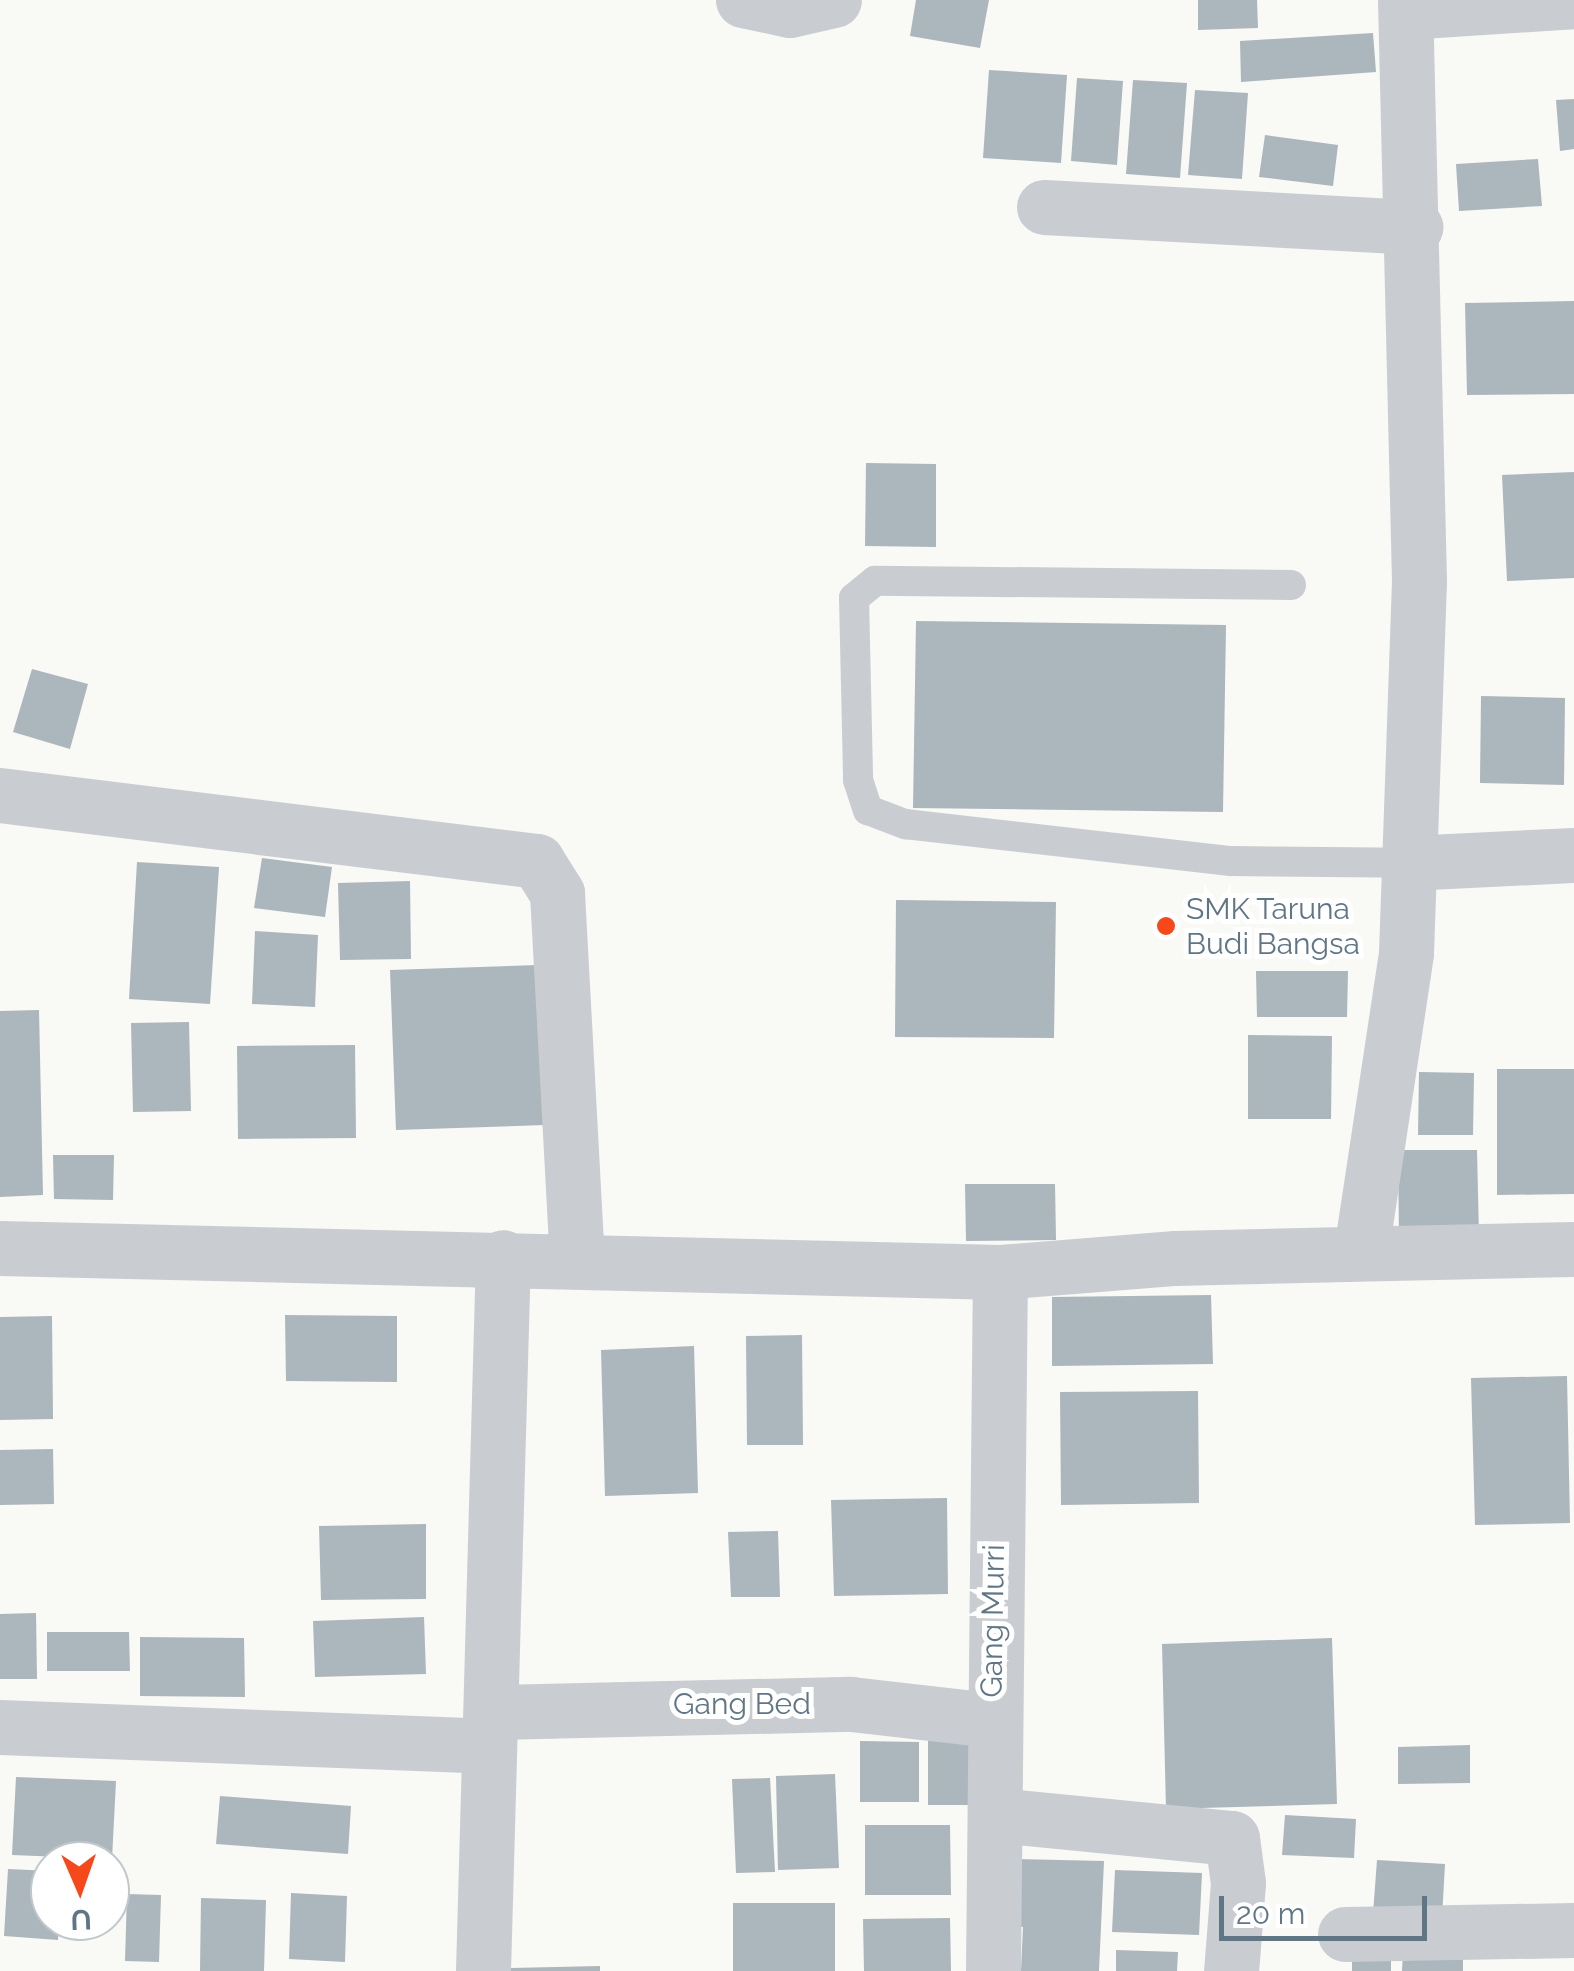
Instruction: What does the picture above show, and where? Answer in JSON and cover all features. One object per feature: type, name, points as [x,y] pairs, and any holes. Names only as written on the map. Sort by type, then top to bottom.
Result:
[{"type":"street","points":[[743,0],[790,10],[834,0]]},
{"type":"street","points":[[1361,1251],[1406,953],[1419,582],[1414,226],[1406,6],[1574,2]]},
{"type":"street","points":[[1044,208],[1414,226]]},
{"type":"street","points":[[0,794],[536,861],[557,893],[577,1259]]},
{"type":"street","points":[[1408,864],[1574,856]]},
{"type":"street","points":[[0,1248],[504,1257],[1000,1272],[1361,1251],[1574,1248]]},
{"type":"street","points":[[483,1971],[504,1257]]},
{"type":"street","name":"Gang Murri","points":[[992,1971],[1000,1272]]},
{"type":"street","name":"Gang Bed","points":[[0,1727],[490,1729],[851,1704],[992,1720]]},
{"type":"street","points":[[996,1814],[1232,1838],[1238,1883],[1230,1971]]},
{"type":"street","points":[[1345,1934],[1574,1930]]},
{"type":"lane","points":[[1291,585],[875,581],[854,598],[858,780],[868,810],[905,824],[1230,860],[1408,864]]},
{"type":"building","points":[[916,0],[989,0],[980,48],[910,36]]},
{"type":"building","points":[[1198,0],[1257,0],[1258,28],[1198,30]]},
{"type":"building","points":[[1373,33],[1376,72],[1241,82],[1240,41]]},
{"type":"building","points":[[989,70],[1067,75],[1061,163],[983,158]]},
{"type":"building","points":[[1077,78],[1123,81],[1117,165],[1071,161]]},
{"type":"building","points":[[1133,80],[1187,83],[1180,178],[1126,174]]},
{"type":"building","points":[[1195,90],[1248,93],[1242,179],[1188,175]]},
{"type":"building","points":[[1574,99],[1574,149],[1560,151],[1556,100]]},
{"type":"building","points":[[1265,135],[1338,145],[1333,186],[1259,177]]},
{"type":"building","points":[[1538,159],[1542,206],[1459,211],[1456,164]]},
{"type":"building","points":[[1574,301],[1574,394],[1467,395],[1465,303]]},
{"type":"building","points":[[866,463],[936,464],[936,547],[865,546]]},
{"type":"building","points":[[1574,472],[1574,578],[1507,581],[1502,475]]},
{"type":"building","points":[[916,621],[1226,625],[1223,812],[913,808]]},
{"type":"building","points":[[32,669],[88,684],[70,749],[13,732]]},
{"type":"building","points":[[1481,696],[1565,698],[1564,785],[1480,783]]},
{"type":"building","points":[[262,858],[332,867],[325,917],[254,908]]},
{"type":"building","points":[[137,862],[219,867],[210,1004],[129,999]]},
{"type":"building","points":[[410,881],[411,959],[340,960],[338,883]]},
{"type":"building","points":[[896,900],[1056,902],[1054,1038],[895,1037]]},
{"type":"building","points":[[255,931],[318,935],[315,1007],[252,1004]]},
{"type":"building","points":[[539,965],[545,1125],[396,1130],[390,970]]},
{"type":"building","points":[[1256,971],[1348,971],[1347,1017],[1257,1017]]},
{"type":"building","points":[[39,1010],[43,1195],[0,1197],[0,1011]]},
{"type":"building","points":[[189,1022],[191,1111],[133,1112],[131,1023]]},
{"type":"building","points":[[1248,1035],[1332,1036],[1331,1119],[1248,1119]]},
{"type":"building","points":[[355,1045],[356,1138],[238,1139],[237,1046]]},
{"type":"building","points":[[1497,1069],[1574,1069],[1574,1194],[1497,1195]]},
{"type":"building","points":[[1419,1072],[1474,1073],[1473,1135],[1418,1135]]},
{"type":"building","points":[[1398,1150],[1477,1150],[1479,1237],[1399,1237]]},
{"type":"building","points":[[53,1155],[114,1155],[113,1200],[54,1199]]},
{"type":"building","points":[[965,1184],[1055,1184],[1056,1240],[966,1241]]},
{"type":"building","points":[[1211,1295],[1213,1364],[1052,1366],[1052,1297]]},
{"type":"building","points":[[285,1315],[397,1316],[397,1382],[286,1381]]},
{"type":"building","points":[[52,1316],[53,1419],[0,1420],[0,1317]]},
{"type":"building","points":[[802,1335],[803,1445],[747,1445],[746,1336]]},
{"type":"building","points":[[694,1346],[698,1493],[605,1496],[601,1350]]},
{"type":"building","points":[[1567,1376],[1570,1523],[1475,1525],[1471,1378]]},
{"type":"building","points":[[1198,1391],[1199,1503],[1061,1505],[1060,1392]]},
{"type":"building","points":[[53,1449],[54,1504],[0,1505],[0,1450]]},
{"type":"building","points":[[947,1498],[948,1594],[834,1596],[831,1500]]},
{"type":"building","points":[[426,1524],[426,1599],[321,1600],[319,1526]]},
{"type":"building","points":[[778,1531],[780,1597],[731,1597],[728,1532]]},
{"type":"building","points":[[36,1613],[37,1679],[0,1679],[0,1614]]},
{"type":"building","points":[[424,1617],[426,1674],[315,1677],[313,1621]]},
{"type":"building","points":[[47,1632],[129,1632],[130,1671],[47,1671]]},
{"type":"building","points":[[140,1637],[244,1638],[245,1697],[140,1696]]},
{"type":"building","points":[[1332,1638],[1337,1804],[1166,1809],[1162,1644]]},
{"type":"building","points":[[928,1740],[970,1740],[970,1805],[928,1805]]},
{"type":"building","points":[[860,1741],[919,1742],[919,1802],[860,1802]]},
{"type":"building","points":[[1470,1745],[1470,1783],[1398,1784],[1398,1747]]},
{"type":"building","points":[[835,1774],[839,1868],[778,1870],[776,1776]]},
{"type":"building","points":[[16,1777],[116,1781],[113,1841],[30,1841],[30,1856],[12,1855]]},
{"type":"building","points":[[770,1778],[775,1872],[736,1873],[732,1779]]},
{"type":"building","points":[[220,1796],[351,1806],[348,1854],[216,1844]]},
{"type":"building","points":[[1285,1815],[1356,1819],[1354,1858],[1282,1855]]},
{"type":"building","points":[[865,1825],[950,1825],[951,1895],[865,1895]]},
{"type":"building","points":[[1012,1859],[1104,1861],[1099,1971],[1021,1971],[1023,1927],[1010,1926]]},
{"type":"building","points":[[1377,1860],[1445,1864],[1442,1918],[1373,1914]]},
{"type":"building","points":[[8,1869],[30,1870],[30,1938],[4,1936]]},
{"type":"building","points":[[1115,1870],[1202,1873],[1199,1935],[1112,1932]]},
{"type":"building","points":[[291,1893],[347,1896],[345,1962],[289,1959]]},
{"type":"building","points":[[130,1894],[161,1895],[159,1962],[125,1961],[126,1941],[130,1941]]},
{"type":"building","points":[[201,1898],[266,1900],[264,1971],[200,1971]]},
{"type":"building","points":[[733,1903],[835,1903],[835,1971],[733,1971]]},
{"type":"building","points":[[950,1918],[951,1971],[864,1971],[863,1919]]},
{"type":"building","points":[[1352,1945],[1391,1945],[1391,1971],[1352,1971]]},
{"type":"building","points":[[1116,1950],[1178,1952],[1177,1971],[1116,1971]]},
{"type":"building","points":[[1403,1950],[1463,1952],[1463,1971],[1402,1971]]},
{"type":"building","points":[[600,1966],[600,1971],[511,1971],[511,1968]]},
{"type":"place","name":"SMK Taruna Budi Bangsa","points":[[1166,926]]}]
